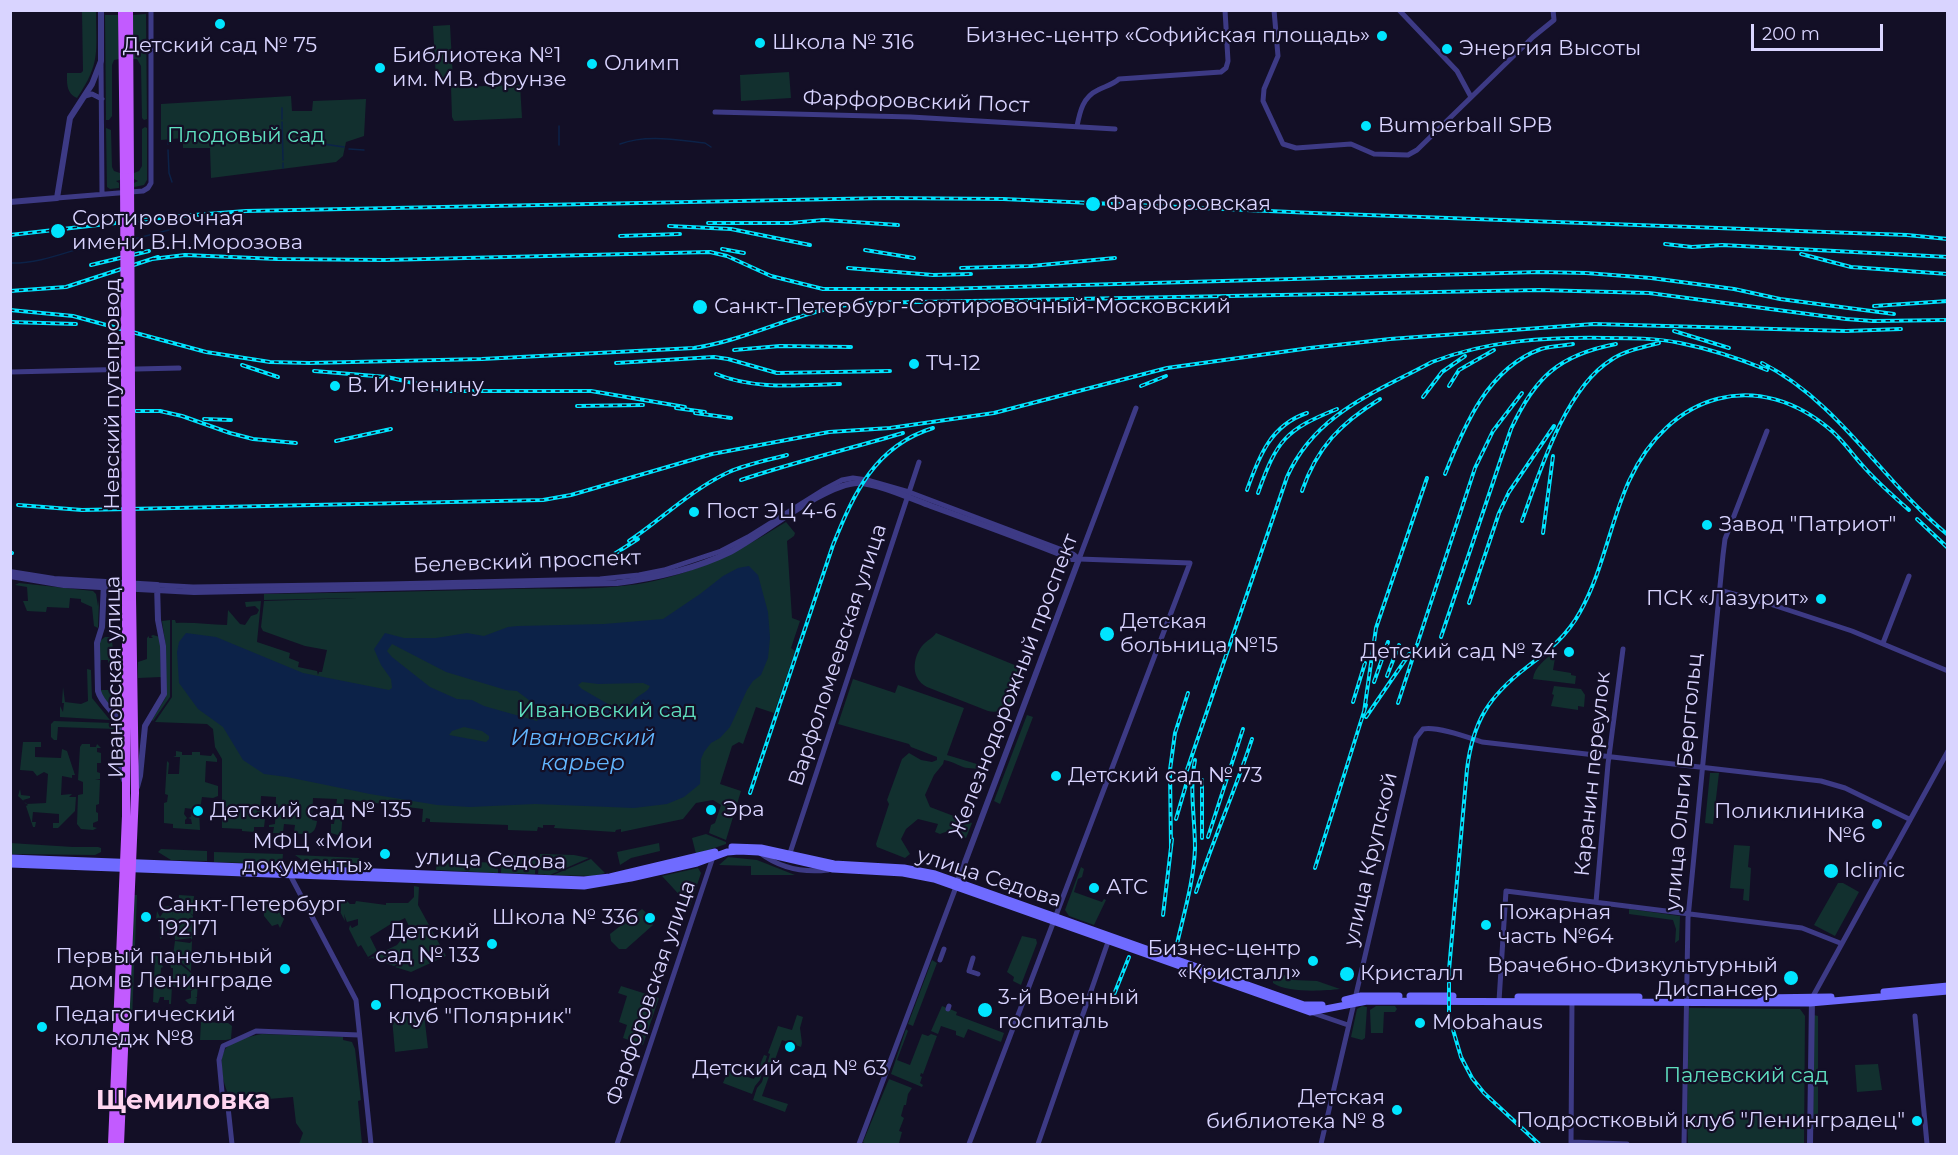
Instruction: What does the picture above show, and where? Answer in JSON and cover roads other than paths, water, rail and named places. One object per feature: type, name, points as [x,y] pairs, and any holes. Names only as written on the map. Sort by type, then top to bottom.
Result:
[{"type":"main road","name":"Невский путепровод","points":[[122,10],[127,177]]},
{"type":"main road","name":"Невский путепровод","points":[[129,10],[127,177],[129,561]]},
{"type":"main road","name":"Ивановская улица","points":[[120,1144],[128,866],[129,561]]},
{"type":"main road","name":"Ивановская улица","points":[[112,1144],[128,866],[138,756],[129,597]]},
{"type":"main road","name":"улица Седова","points":[[10,864],[288,872],[584,886],[697,863],[732,847],[748,846],[833,869],[903,873],[957,884]]},
{"type":"main road","name":"улица Седова","points":[[714,855],[731,852],[759,852],[834,864],[920,870],[1304,1005],[1319,1006],[1354,1000],[1811,1000],[1947,991]]},
{"type":"main road","name":"улица Седова","points":[[10,858],[128,866]]},
{"type":"main road","name":"улица Седова","points":[[1109,938],[1310,1012],[1354,1000]]},
{"type":"main road","name":"улица Седова","points":[[1811,1000],[1947,986]]},
{"type":"street","points":[[101,10],[102,194]]},
{"type":"street","points":[[10,202],[143,191],[148,188],[151,183],[151,10]]},
{"type":"street","points":[[1077,126],[1084,100],[1099,90],[1111,86],[1119,79],[1221,72],[1226,68],[1228,61],[1225,10]]},
{"type":"street","points":[[1274,10],[1278,56],[1264,89],[1263,100],[1285,146],[1296,148],[1351,144],[1374,154],[1408,155],[1417,150],[1533,37],[1554,20],[1553,10]]},
{"type":"street","points":[[1400,10],[1457,71],[1471,97]]},
{"type":"street","points":[[57,198],[69,122],[73,111],[95,78],[101,61]]},
{"type":"street","points":[[84,96],[92,93],[102,99]]},
{"type":"street","name":"Фарфоровский Пост","points":[[715,112],[911,117],[1115,129]]},
{"type":"street","points":[[10,372],[178,368]]},
{"type":"street","name":"Железнодорожный проспект","points":[[859,1144],[1136,408]]},
{"type":"street","name":"улица Ольги Берггольц","points":[[1684,1144],[1688,914],[1719,590],[1725,539],[1767,431]]},
{"type":"street","name":"Варфоломеевская улица","points":[[789,857],[919,462]]},
{"type":"street","name":"Белевский проспект","points":[[10,572],[104,584],[214,592],[617,583],[665,575],[723,555],[750,541],[814,500],[844,486],[862,484],[908,495],[1072,559],[1190,563],[1054,919]]},
{"type":"street","name":"Белевский проспект","points":[[10,576],[54,584],[104,584]]},
{"type":"street","points":[[1883,643],[1909,576]]},
{"type":"street","name":"Ивановская улица","points":[[104,584],[102,627],[97,643],[98,692],[121,727],[122,773],[127,786]]},
{"type":"street","name":"Ивановская улица","points":[[138,756],[145,726],[164,694],[163,646],[158,620],[157,588]]},
{"type":"street","points":[[1719,590],[1770,604],[1883,643],[1947,671]]},
{"type":"street","name":"Каранин переулок","points":[[1596,902],[1609,756],[1623,649]]},
{"type":"street","name":"улица Крупской","points":[[1321,1144],[1416,738],[1420,731],[1429,728],[1467,736],[1482,742],[1609,756]]},
{"type":"street","points":[[1810,1144],[1811,1000],[1840,943],[1947,751]]},
{"type":"street","points":[[1609,756],[1821,781],[1845,788],[1909,819]]},
{"type":"street","points":[[759,852],[769,859],[794,869],[833,869]]},
{"type":"street","name":"Фарфоровская улица","points":[[617,1144],[714,855]]},
{"type":"street","points":[[288,872],[354,994],[371,1144]]},
{"type":"street","points":[[1499,999],[1506,891],[1807,928],[1840,943]]},
{"type":"street","points":[[969,1144],[1054,919]]},
{"type":"street","points":[[1038,1144],[1109,938]]},
{"type":"street","points":[[940,960],[944,949]]},
{"type":"street","points":[[973,958],[969,971],[978,974]]},
{"type":"street","points":[[1572,999],[1571,1143],[1627,1144]]},
{"type":"street","name":"улица Седова","points":[[1310,1012],[1348,1025]]},
{"type":"street","points":[[1915,1016],[1927,1144]]},
{"type":"street","points":[[232,1144],[228,1107],[222,1092],[219,1060],[221,1049],[226,1043],[256,1031],[360,1035]]},
{"type":"water","name":"Ивановский карьер","points":[[749,566],[758,575],[768,612],[770,638],[768,658],[761,675],[747,690],[730,727],[704,752],[701,759],[700,784],[684,797],[667,804],[634,808],[535,804],[470,807],[437,805],[264,774],[243,760],[223,727],[198,709],[179,683],[177,652],[179,642],[186,633],[216,637],[303,673],[389,690],[392,688],[391,679],[374,649],[385,633],[404,638],[436,638],[467,633],[484,636],[508,627],[518,626],[604,624],[663,619],[723,576],[738,568]],"holes":[[[392,644],[446,672],[506,690],[517,691],[538,707],[542,714],[537,721],[484,706],[472,700],[457,699],[430,687],[392,657],[387,651]],[[582,682],[643,683],[650,686],[630,707],[620,711],[578,685]],[[464,727],[482,731],[489,736],[489,739],[486,742],[449,735],[452,731]]]},
{"type":"waterway","points":[[282,108],[282,119]]},
{"type":"waterway","points":[[282,122],[283,160]]},
{"type":"waterway","points":[[559,126],[559,145]]},
{"type":"waterway","points":[[168,127],[168,144]]},
{"type":"waterway","points":[[620,144],[641,139],[662,139],[705,143],[711,147]]},
{"type":"waterway","points":[[317,143],[344,147]]},
{"type":"waterway","points":[[349,149],[364,150]]},
{"type":"waterway","points":[[168,150],[169,173],[172,182]]},
{"type":"waterway","points":[[283,163],[283,168]]},
{"type":"waterway","points":[[134,239],[169,230]]},
{"type":"waterway","points":[[10,263],[38,260],[120,240]]},
{"type":"railway","points":[[10,235],[168,217],[246,211],[886,198],[1003,199],[1907,235],[1948,239]]},
{"type":"railway","points":[[708,223],[790,223],[824,220],[898,225]]},
{"type":"railway","points":[[669,226],[731,229],[810,245]]},
{"type":"railway","points":[[620,236],[680,234]]},
{"type":"railway","points":[[1665,244],[1948,257]]},
{"type":"railway","points":[[722,249],[744,253]]},
{"type":"railway","points":[[865,250],[914,258]]},
{"type":"railway","points":[[91,265],[149,251]]},
{"type":"railway","points":[[152,259],[185,255],[385,260],[710,252],[727,256],[771,276],[823,289],[941,289],[1539,272],[1586,273],[1651,278],[1734,289],[1780,299],[1894,314]]},
{"type":"railway","points":[[1801,254],[1851,267],[1948,274]]},
{"type":"railway","points":[[10,291],[66,287],[158,257]]},
{"type":"railway","points":[[961,268],[1031,266],[1115,258]]},
{"type":"railway","points":[[848,268],[933,275],[971,274]]},
{"type":"railway","points":[[10,310],[73,316],[206,352],[270,362],[309,363],[482,359],[694,348],[738,338],[823,310],[867,303],[1539,290],[1649,293],[1873,321],[1948,320]]},
{"type":"railway","points":[[1874,306],[1948,301]]},
{"type":"railway","points":[[10,322],[76,324]]},
{"type":"railway","points":[[18,505],[82,510],[543,500],[571,495],[712,454],[829,432],[890,428],[994,413],[1167,368],[1310,348],[1390,339],[1594,324],[1846,331],[1901,329]]},
{"type":"railway","points":[[1674,331],[1729,348]]},
{"type":"railway","points":[[1187,770],[1287,477],[1299,455],[1313,437],[1348,408],[1432,362],[1497,344],[1540,339],[1662,340],[1713,351],[1767,370]]},
{"type":"railway","points":[[1522,521],[1556,433],[1580,390],[1595,373],[1616,357],[1659,343]]},
{"type":"railway","points":[[1445,474],[1470,418],[1492,384],[1522,358],[1541,349],[1573,344]]},
{"type":"railway","points":[[1441,637],[1511,429],[1520,411],[1540,382],[1551,371],[1579,355],[1616,344]]},
{"type":"railway","points":[[734,350],[780,346],[851,347]]},
{"type":"railway","points":[[1449,386],[1459,370],[1494,350]]},
{"type":"railway","points":[[1423,397],[1442,372],[1465,356]]},
{"type":"railway","points":[[616,363],[714,357],[777,373],[890,371]]},
{"type":"railway","points":[[1762,363],[1789,379],[1837,420],[1924,514],[1948,535]]},
{"type":"railway","points":[[242,365],[278,377]]},
{"type":"railway","points":[[314,371],[387,377],[449,391],[591,391],[685,407]]},
{"type":"railway","points":[[716,374],[761,384],[840,384]]},
{"type":"railway","points":[[1141,386],[1166,376]]},
{"type":"railway","points":[[1398,703],[1475,468],[1493,431],[1522,393]]},
{"type":"railway","points":[[1539,1144],[1484,1093],[1472,1078],[1461,1057],[1449,1016],[1449,970],[1467,769],[1474,737],[1485,711],[1502,688],[1542,655],[1575,621],[1595,580],[1629,481],[1646,451],[1667,427],[1691,409],[1718,399],[1746,395],[1775,399],[1804,412],[1833,432],[1874,478],[1909,510]]},
{"type":"railway","points":[[1302,491],[1315,461],[1332,437],[1353,417],[1380,399]]},
{"type":"railway","points":[[577,406],[643,405]]},
{"type":"railway","points":[[676,408],[705,412]]},
{"type":"railway","points":[[1258,493],[1271,460],[1285,439],[1305,424],[1337,409]]},
{"type":"railway","points":[[136,411],[160,411],[253,439],[296,443]]},
{"type":"railway","points":[[695,413],[731,418]]},
{"type":"railway","points":[[1247,490],[1256,465],[1275,434],[1284,425],[1307,413]]},
{"type":"railway","points":[[204,419],[231,420]]},
{"type":"railway","points":[[1469,603],[1499,513],[1509,492],[1554,426]]},
{"type":"railway","points":[[750,793],[833,545],[849,507],[881,459],[913,436],[933,428]]},
{"type":"railway","points":[[336,441],[391,429]]},
{"type":"railway","points":[[741,480],[903,433]]},
{"type":"railway","points":[[629,541],[715,479],[743,467],[787,455]]},
{"type":"railway","points":[[1543,533],[1553,456]]},
{"type":"railway","points":[[1364,712],[1376,628],[1427,478]]},
{"type":"railway","points":[[1917,519],[1948,548]]},
{"type":"railway","points":[[608,558],[638,539]]},
{"type":"railway","points":[[1374,682],[1388,642]]},
{"type":"railway","points":[[1387,676],[1399,645]]},
{"type":"railway","points":[[1366,717],[1410,653]]},
{"type":"railway","points":[[1353,702],[1365,663]]},
{"type":"railway","points":[[1171,848],[1170,770],[1175,733],[1188,693]]},
{"type":"railway","points":[[1315,868],[1366,705]]},
{"type":"railway","points":[[1208,837],[1243,729]]},
{"type":"railway","points":[[1196,892],[1252,739]]},
{"type":"railway","points":[[1177,944],[1193,872],[1195,837],[1192,793],[1195,760]]},
{"type":"railway","points":[[1176,819],[1188,778]]},
{"type":"railway","points":[[1202,780],[1202,838]]},
{"type":"railway","points":[[1163,915],[1172,839]]},
{"type":"railway","points":[[1111,1002],[1129,957]]},
{"type":"place","name":"Детский сад № 75","points":[[220,24]]},
{"type":"place","name":"Бизнес-центр «Софийская площадь»","points":[[1382,36]]},
{"type":"place","name":"Школа № 316","points":[[760,43]]},
{"type":"place","name":"Энергия Высоты","points":[[1447,49]]},
{"type":"place","name":"Олимп","points":[[592,64]]},
{"type":"place","name":"Библиотека №1 им. М.В. Фрунзе","points":[[380,68]]},
{"type":"place","name":"Bumperball SPB","points":[[1366,126]]},
{"type":"place","name":"Фарфоровская","points":[[1093,204]]},
{"type":"place","name":"Сортировочная имени В.Н.Морозова","points":[[58,231]]},
{"type":"place","name":"Санкт-Петербург-Сортировочный-Московский","points":[[700,307]]},
{"type":"place","name":"ТЧ-12","points":[[914,364]]},
{"type":"place","name":"В. И. Ленину","points":[[335,386]]},
{"type":"place","name":"Пост ЭЦ 4-6","points":[[694,512]]},
{"type":"place","name":"Завод \"Патриот\"","points":[[1707,525]]},
{"type":"place","name":"ПСК «Лазурит»","points":[[1821,599]]},
{"type":"place","name":"Детская больница №15","points":[[1107,634]]},
{"type":"place","name":"Детский сад № 34","points":[[1569,652]]},
{"type":"place","name":"Детский сад № 73","points":[[1056,776]]},
{"type":"place","name":"Эра","points":[[711,810]]},
{"type":"place","name":"Детский сад № 135","points":[[198,811]]},
{"type":"place","name":"Поликлиника №6","points":[[1877,824]]},
{"type":"place","name":"МФЦ «Мои документы»","points":[[385,854]]},
{"type":"place","name":"Iclinic","points":[[1831,871]]},
{"type":"place","name":"АТС","points":[[1094,888]]},
{"type":"place","name":"Санкт-Петербург 192171","points":[[146,917]]},
{"type":"place","name":"Школа № 336","points":[[650,918]]},
{"type":"place","name":"Пожарная часть №64","points":[[1486,925]]},
{"type":"place","name":"Детский сад № 133","points":[[492,944]]},
{"type":"place","name":"Бизнес-центр «Кристалл»","points":[[1313,961]]},
{"type":"place","name":"Первый панельный дом в Ленинграде","points":[[285,969]]},
{"type":"place","name":"Кристалл","points":[[1347,974]]},
{"type":"place","name":"Врачебно-Физкультурный Диспансер","points":[[1791,978]]},
{"type":"place","name":"Подростковый клуб \"Полярник\"","points":[[376,1005]]},
{"type":"place","name":"3-й Военный госпиталь","points":[[985,1010]]},
{"type":"place","name":"Mobahaus","points":[[1420,1023]]},
{"type":"place","name":"Педагогический колледж №8","points":[[42,1027]]},
{"type":"place","name":"Детский сад № 63","points":[[790,1047]]},
{"type":"place","name":"Детская библиотека № 8","points":[[1397,1110]]},
{"type":"place","name":"Подростковый клуб \"Ленинградец\"","points":[[1917,1121]]},
{"type":"district","name":"Щемиловка","points":[[183,1101]]},
{"type":"park label","name":"Плодовый сад","points":[[246,136]]},
{"type":"park label","name":"Ивановский сад","points":[[607,711]]},
{"type":"park label","name":"Палевский сад","points":[[1746,1076]]}]
